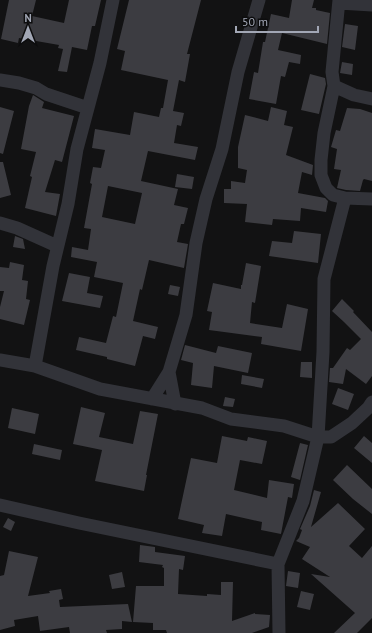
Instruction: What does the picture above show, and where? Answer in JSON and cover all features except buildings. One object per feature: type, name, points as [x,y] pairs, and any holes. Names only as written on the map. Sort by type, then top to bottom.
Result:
[{"type":"street","points":[[35,366],[57,246],[68,204],[77,149],[100,63],[113,0]]},
{"type":"street","points":[[152,399],[169,372],[186,315],[196,243],[206,199],[222,149],[238,72],[260,0]]},
{"type":"street","points":[[372,5],[339,2],[332,72],[334,86],[324,133],[321,160],[321,175],[326,188],[333,195],[345,198],[372,199]]},
{"type":"street","points":[[0,80],[36,88],[46,94],[88,108]]},
{"type":"street","points":[[334,86],[354,95],[372,99]]},
{"type":"street","points":[[279,633],[278,564],[303,501],[318,437],[323,352],[324,279],[345,198]]},
{"type":"street","points":[[0,223],[17,228],[57,246]]},
{"type":"street","points":[[0,360],[35,366],[100,389],[202,408],[231,419],[284,426],[318,437],[331,437],[352,424],[372,402]]},
{"type":"street","points":[[169,372],[175,404]]},
{"type":"street","points":[[0,505],[278,564]]}]
